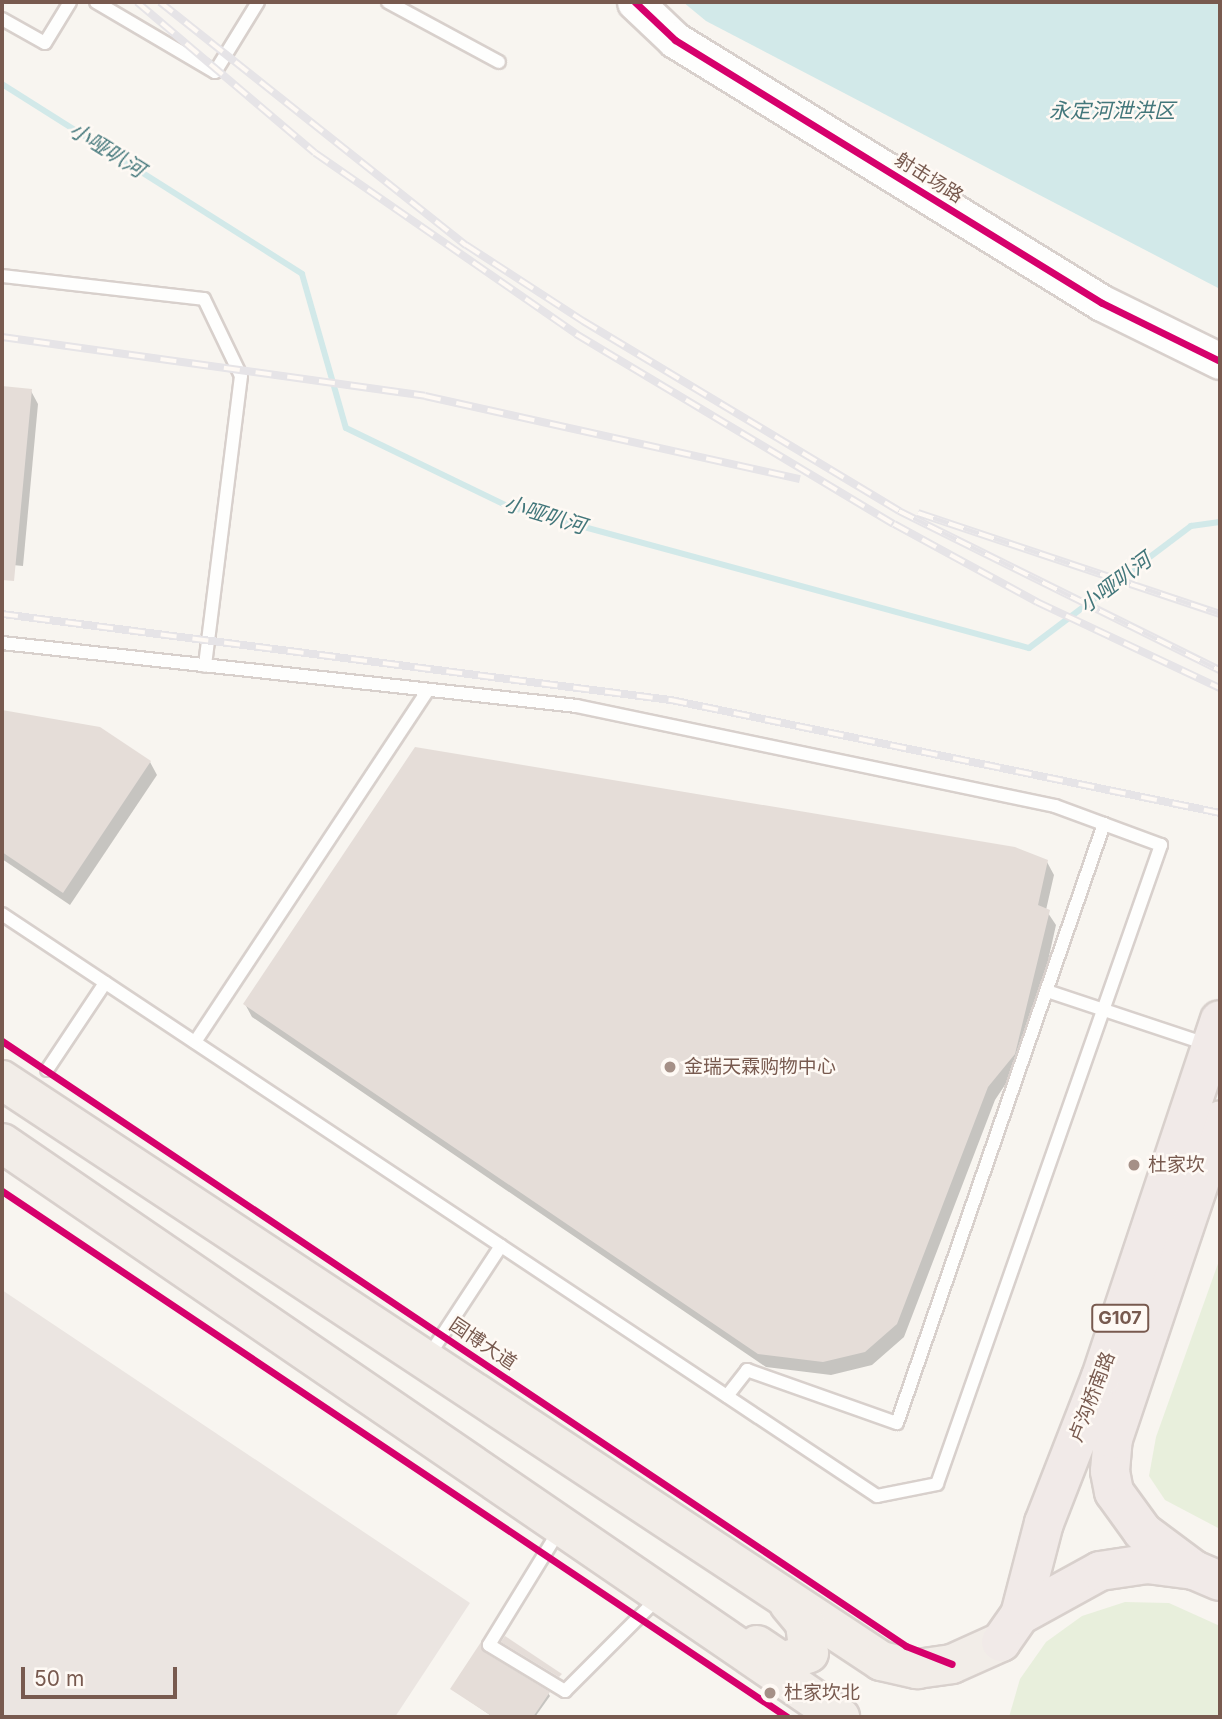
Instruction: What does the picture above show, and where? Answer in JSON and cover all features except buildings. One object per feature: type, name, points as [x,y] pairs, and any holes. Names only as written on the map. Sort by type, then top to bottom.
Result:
[{"type":"highway","name":"卢沟桥南路","points":[[1011,1629],[1044,1523],[1216,1033]]},
{"type":"highway","name":"卢沟桥南路","points":[[1207,1575],[1127,1513],[1110,1471],[1113,1439],[1220,1121]]},
{"type":"highway","name":"G107","points":[[1011,1629],[1100,1572],[1147,1564],[1207,1575]]},
{"type":"main road","points":[[2,1080],[881,1661],[917,1669],[952,1664],[1011,1629]]},
{"type":"main road","points":[[2,1143],[564,1523],[841,1717]]},
{"type":"main road","points":[[701,1620],[782,1662],[800,1659],[809,1653],[810,1638],[785,1600]]},
{"type":"street","name":"射击场路","points":[[635,2],[675,40],[1067,281],[1220,360]]},
{"type":"lane","points":[[2,19],[45,43],[70,2]]},
{"type":"lane","points":[[96,2],[215,72],[258,2]]},
{"type":"lane","points":[[388,2],[499,62]]},
{"type":"lane","points":[[2,276],[204,299],[241,376],[205,666]]},
{"type":"lane","points":[[2,643],[577,706],[1055,806],[1161,845],[937,1484],[877,1496],[2,914]]},
{"type":"lane","points":[[195,1042],[427,691]]},
{"type":"lane","points":[[727,1396],[747,1370],[897,1423],[1104,824]]},
{"type":"lane","points":[[47,1070],[105,983]]},
{"type":"lane","points":[[1046,990],[1103,1009],[1216,1033]]},
{"type":"lane","points":[[425,1362],[501,1246]]},
{"type":"lane","points":[[564,1523],[489,1645],[565,1691],[662,1593]]},
{"type":"shaded area","points":[[2,1290],[470,1603],[395,1717],[2,1717]]},
{"type":"green space","points":[[1220,1258],[1220,1529],[1165,1500],[1149,1476],[1156,1437]]},
{"type":"green space","points":[[1125,1602],[1169,1603],[1220,1626],[1220,1717],[1009,1717],[1020,1679],[1046,1642],[1082,1616]]},
{"type":"water","name":"永定河泄洪区","points":[[683,2],[1220,2],[1220,289],[706,21]]},
{"type":"waterway","name":"小哑叭河","points":[[2,84],[302,274],[346,428],[507,506],[1029,648],[1191,526],[1220,522]]},
{"type":"railway","points":[[137,2],[315,153],[576,334],[894,524],[1037,602],[1220,688]]},
{"type":"railway","points":[[160,2],[466,245],[583,321],[899,511],[1220,670]]},
{"type":"railway","points":[[2,337],[425,396],[800,479]]},
{"type":"railway","points":[[918,513],[1220,614]]},
{"type":"railway","points":[[2,614],[671,700],[1220,813]]},
{"type":"cycle path","points":[[635,2],[675,40],[1102,303],[1220,361]]},
{"type":"cycle path","name":"园博大道","points":[[2,1041],[906,1646],[952,1664]]},
{"type":"cycle path","points":[[2,1191],[787,1717]]},
{"type":"place","name":"金瑞天霖购物中心","points":[[670,1067]]},
{"type":"place","name":"杜家坎","points":[[1134,1165]]},
{"type":"place","name":"杜家坎北","points":[[770,1693]]}]
